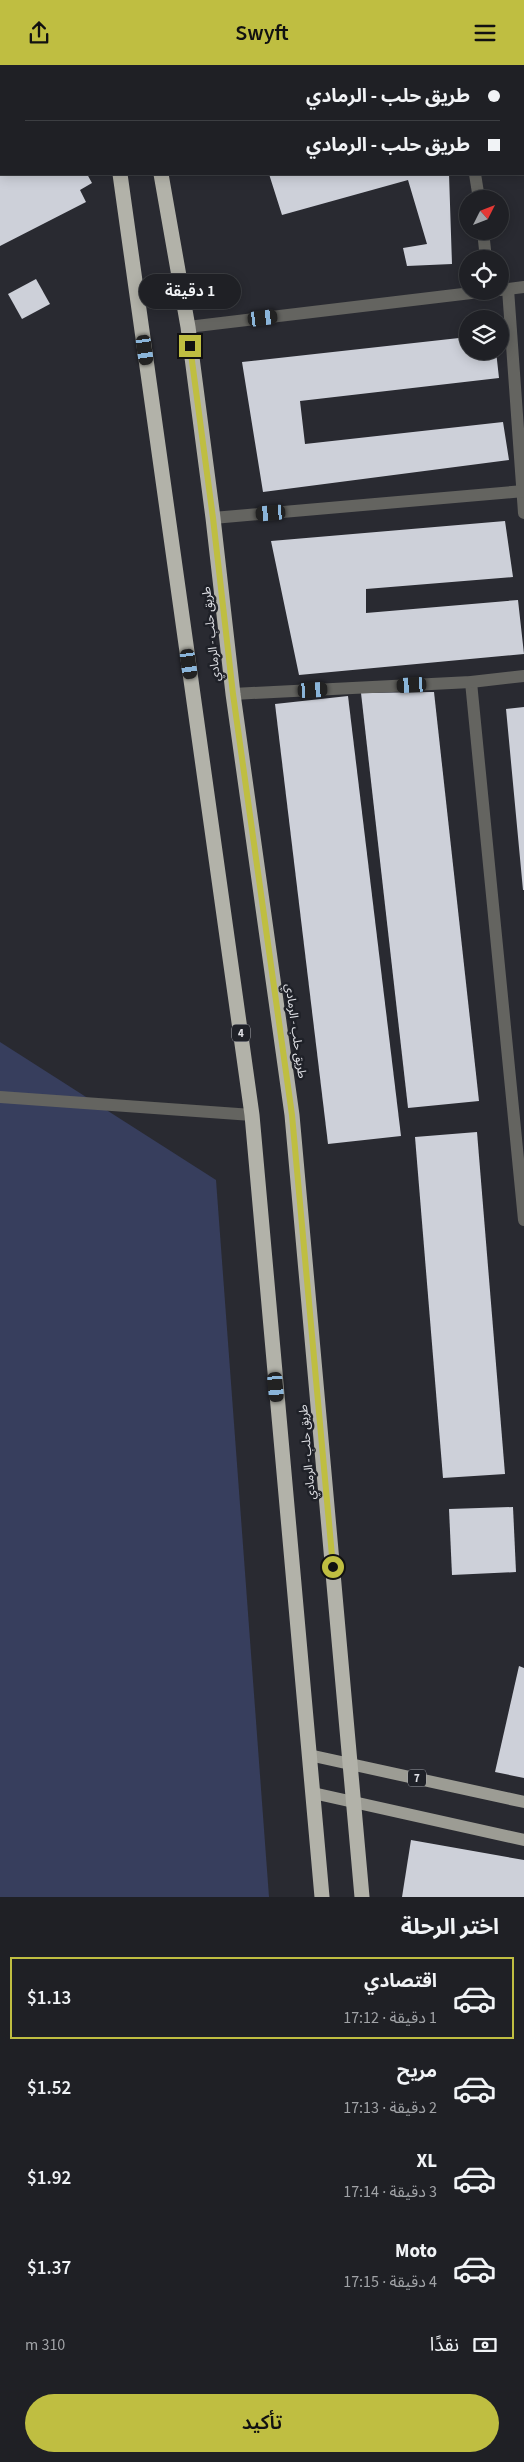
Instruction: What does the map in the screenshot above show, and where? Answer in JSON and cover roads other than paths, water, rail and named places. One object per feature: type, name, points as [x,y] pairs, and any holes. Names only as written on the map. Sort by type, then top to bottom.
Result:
[{"type":"highway","name":"طريق حلب - الرمادي","points":[[120,175],[252,1115],[322,1897]]},
{"type":"highway","name":"طريق حلب - الرمادي","points":[[161,175],[188,327],[213,518],[233,694],[292,1115],[362,1897]]},
{"type":"main road","name":"7","points":[[309,1755],[524,1802]]},
{"type":"main road","points":[[313,1793],[524,1840]]},
{"type":"street","points":[[475,175],[478,190]]},
{"type":"street","points":[[509,288],[524,287]]},
{"type":"street","points":[[188,327],[459,294]]},
{"type":"street","points":[[505,300],[524,513]]},
{"type":"street","points":[[213,518],[523,491]]},
{"type":"street","points":[[233,694],[472,682],[524,676]]},
{"type":"street","points":[[472,682],[524,1220]]},
{"type":"street","points":[[0,1097],[252,1115]]}]
